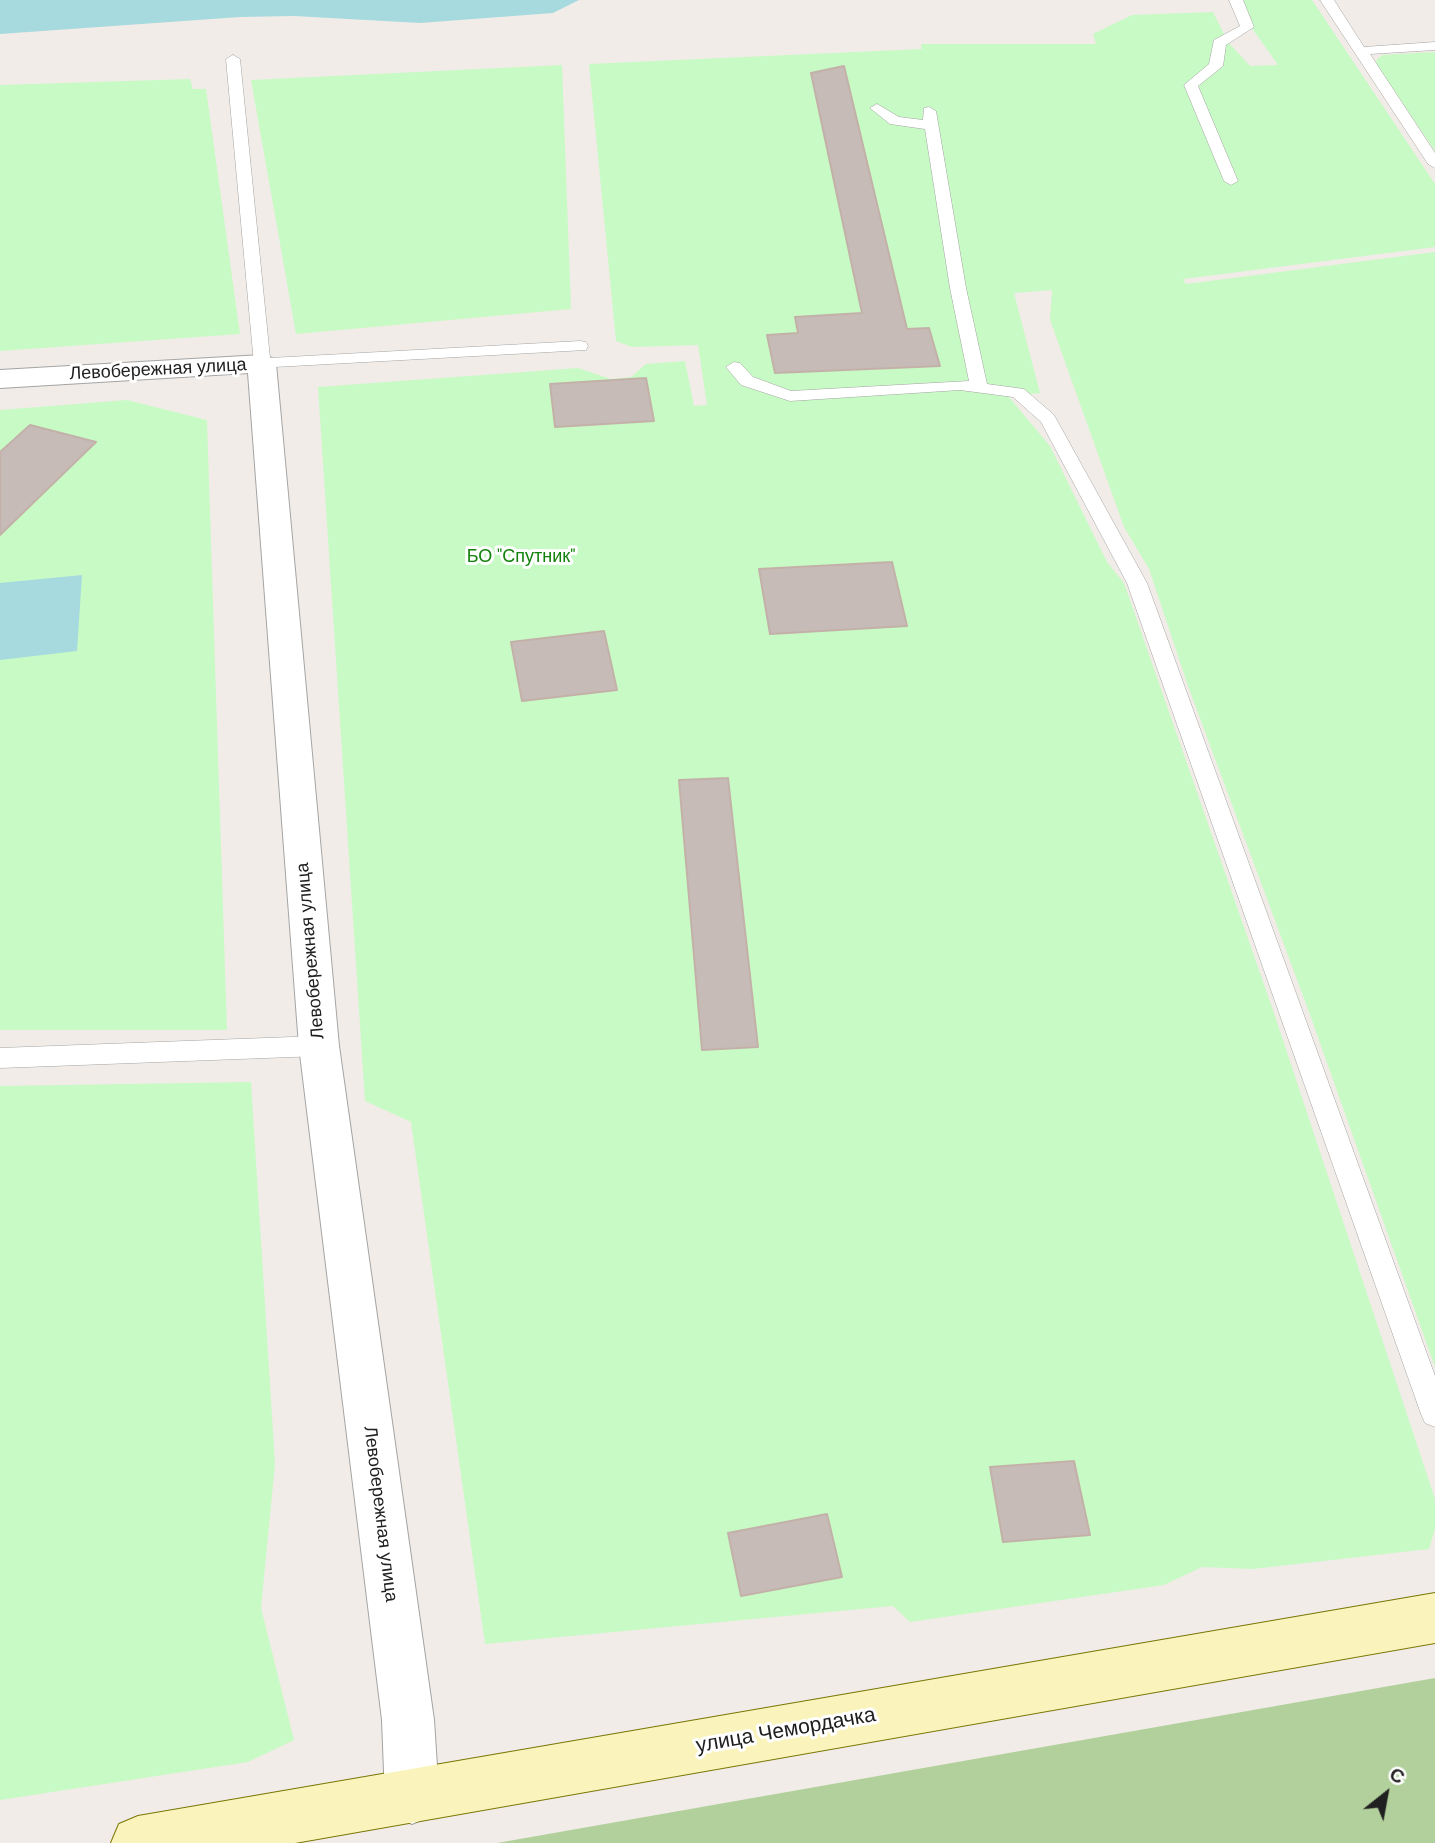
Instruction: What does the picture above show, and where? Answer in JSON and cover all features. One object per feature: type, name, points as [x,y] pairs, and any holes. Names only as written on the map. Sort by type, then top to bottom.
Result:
[{"type":"main road","name":"улица Чемордачка","points":[[138,1843],[1435,1618]]},
{"type":"street","name":"Левобережная улица","points":[[0,379],[262,364],[319,1046],[408,1720],[412,1797]]},
{"type":"lane","points":[[1231,181],[1191,85],[1216,66],[1219,43],[1247,27],[1236,0]]},
{"type":"lane","points":[[1327,0],[1435,164]]},
{"type":"lane","points":[[1360,51],[1435,46]]},
{"type":"lane","points":[[233,59],[262,364],[580,346]]},
{"type":"lane","points":[[877,107],[895,121],[930,118],[958,288],[979,387]]},
{"type":"lane","points":[[734,367],[747,381],[790,396],[960,385],[1018,393],[1048,419],[1137,583],[1435,1414]]},
{"type":"lane","points":[[0,1058],[319,1046]]},
{"type":"green space","name":"БО \"Спутник\"","points":[[1241,0],[1312,0],[1435,184],[1435,247],[1183,279],[1186,284],[1435,252],[1435,1367],[1309,1012],[1188,686],[1149,569],[1124,527],[1050,320],[1052,290],[1014,293],[1040,393],[1008,396],[1050,446],[1107,562],[1124,583],[1275,1016],[1435,1499],[1435,1529],[1429,1549],[1253,1569],[1202,1567],[1164,1585],[910,1622],[893,1606],[485,1644],[411,1122],[365,1101],[318,387],[578,368],[611,379],[631,377],[646,364],[685,361],[694,406],[707,405],[698,345],[632,347],[616,341],[589,64],[922,49],[921,44],[1096,44],[1093,34],[1132,15],[1213,12],[1228,42],[1250,66],[1278,65],[1239,10]]},
{"type":"green space","points":[[1435,52],[1435,151],[1376,64],[1377,59],[1383,55]]},
{"type":"green space","points":[[562,65],[571,309],[296,334],[251,80]]},
{"type":"green space","points":[[190,79],[193,89],[206,89],[240,334],[0,351],[0,85]]},
{"type":"green space","points":[[127,400],[207,420],[227,1030],[0,1030],[0,410]]},
{"type":"green space","points":[[251,1082],[275,1464],[261,1608],[294,1740],[248,1762],[0,1800],[0,1086]]},
{"type":"green space","points":[[1435,1678],[1435,1843],[497,1843]]},
{"type":"water","points":[[0,0],[579,0],[553,13],[420,23],[294,16],[240,17],[0,34]]},
{"type":"water","points":[[82,575],[77,651],[0,660],[0,583]]},
{"type":"building","points":[[844,66],[907,329],[929,328],[940,366],[775,373],[767,335],[798,333],[795,317],[862,313],[811,73]]},
{"type":"building","points":[[646,378],[654,421],[555,427],[550,384]]},
{"type":"building","points":[[30,425],[96,442],[0,535],[0,452]]},
{"type":"building","points":[[892,562],[907,626],[770,634],[759,569]]},
{"type":"building","points":[[604,631],[617,690],[522,701],[511,642]]},
{"type":"building","points":[[728,778],[758,1047],[702,1050],[679,780]]},
{"type":"building","points":[[1074,1461],[1090,1535],[1003,1542],[990,1467]]},
{"type":"building","points":[[827,1514],[842,1577],[741,1596],[728,1533]]}]
